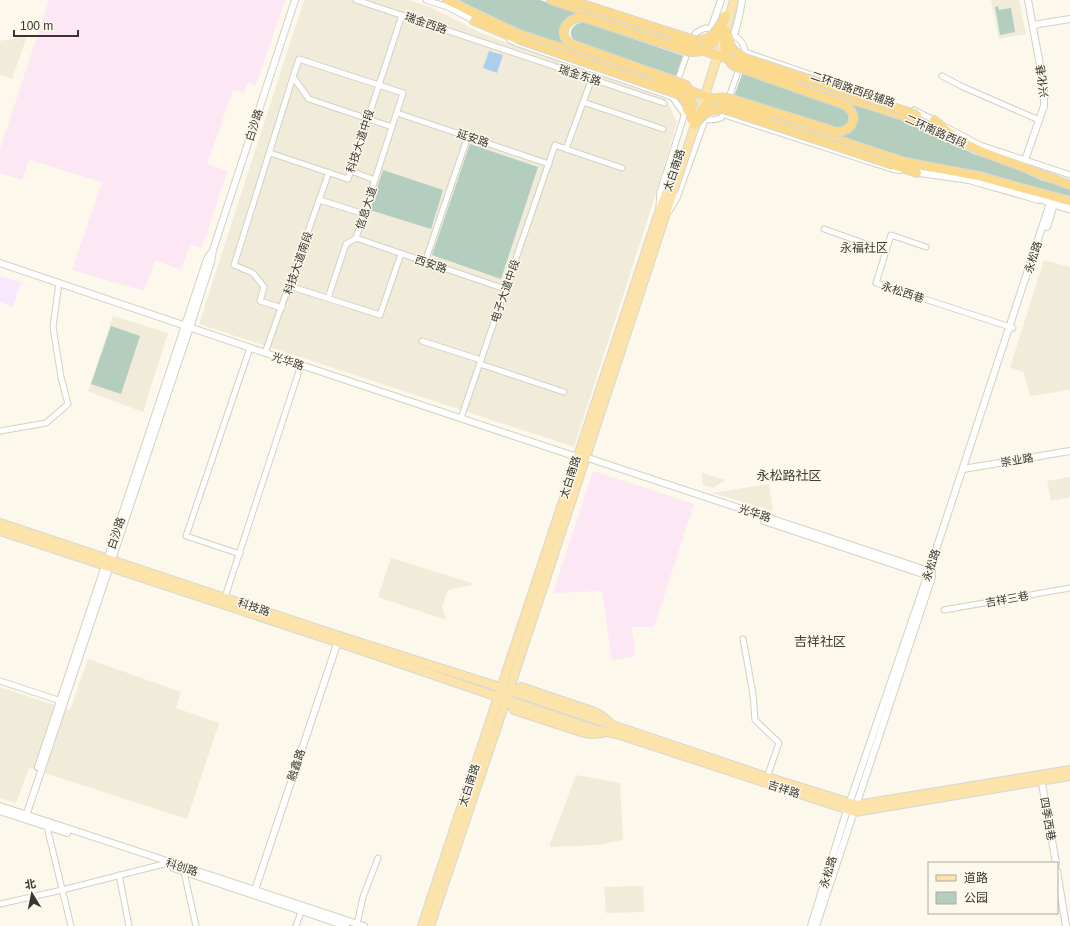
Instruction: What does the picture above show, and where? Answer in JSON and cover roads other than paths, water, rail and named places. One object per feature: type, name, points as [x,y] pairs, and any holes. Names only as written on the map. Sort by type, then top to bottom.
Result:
[{"type":"highway","points":[[447,0],[476,18],[518,37],[680,95],[688,106],[692,119]]},
{"type":"highway","points":[[551,0],[603,18],[616,28]]},
{"type":"highway","points":[[570,0],[697,41],[710,38],[725,16]]},
{"type":"highway","points":[[692,119],[692,95],[691,90],[686,85],[568,42],[564,32],[565,27],[570,20],[579,17],[590,19],[690,52],[706,49],[722,32]]},
{"type":"highway","points":[[590,19],[603,18]]},
{"type":"highway","name":"二环南路西段","points":[[603,18],[825,91],[917,118]]},
{"type":"highway","points":[[692,119],[708,103],[720,97],[732,99],[825,130],[842,132],[850,128],[853,122],[853,116],[850,108],[838,102],[734,66],[726,57],[722,32]]},
{"type":"highway","points":[[722,32],[734,51],[745,58],[917,118],[959,141]]},
{"type":"highway","points":[[518,37],[590,58],[905,162],[978,176],[1070,201]]},
{"type":"highway","points":[[583,48],[590,58]]},
{"type":"highway","points":[[590,58],[602,55]]},
{"type":"highway","points":[[808,92],[825,91],[838,102]]},
{"type":"highway","points":[[692,119],[708,111],[723,109],[917,173]]},
{"type":"highway","points":[[934,120],[959,141]]},
{"type":"highway","points":[[805,123],[812,132]]},
{"type":"highway","points":[[812,132],[825,130]]},
{"type":"highway","name":"二环南路西段","points":[[959,141],[983,152],[1070,184]]},
{"type":"main road","points":[[722,32],[729,0]]},
{"type":"main road","points":[[722,32],[734,0]]},
{"type":"main road","name":"太白南路","points":[[422,926],[504,699],[510,691],[582,458],[662,216],[692,119],[722,32]]},
{"type":"main road","points":[[1016,186],[1052,203],[1070,209]]},
{"type":"main road","name":"太白南路","points":[[430,926],[504,699],[500,688],[582,458]]},
{"type":"main road","name":"科技路","points":[[0,523],[108,563],[338,639],[510,691]]},
{"type":"main road","name":"科技路","points":[[0,531],[225,598],[504,699]]},
{"type":"main road","name":"吉祥路","points":[[510,691],[614,730],[852,807],[1041,778],[1070,776]]},
{"type":"main road","name":"吉祥路","points":[[504,699],[597,730],[614,730],[766,777],[852,807]]},
{"type":"main road","name":"吉祥路","points":[[1041,778],[1070,770]]},
{"type":"street","name":"白沙路","points":[[24,817],[187,327],[207,259],[213,250],[295,0]]},
{"type":"street","name":"瑞金西路","points":[[356,0],[497,47]]},
{"type":"street","points":[[426,0],[476,18],[516,43],[672,97],[692,119],[717,120],[721,118],[745,52],[742,41],[734,35],[711,29],[705,28],[696,32],[693,36],[672,97]]},
{"type":"street","points":[[582,0],[693,36]]},
{"type":"street","points":[[711,29],[721,0]]},
{"type":"street","points":[[734,35],[742,0]]},
{"type":"street","name":"兴化巷","points":[[1025,160],[1044,106],[1044,87],[1028,0]]},
{"type":"street","name":"科技大道中段","points":[[329,172],[348,179],[402,15]]},
{"type":"street","points":[[1032,25],[1070,19]]},
{"type":"street","name":"瑞金东路","points":[[497,47],[664,103]]},
{"type":"street","name":"二环南路西段辅路","points":[[745,52],[922,113],[980,145],[1070,175]]},
{"type":"street","points":[[282,308],[260,300],[264,286],[253,272],[234,265],[299,59],[379,85]]},
{"type":"street","points":[[942,76],[963,87],[1039,120]]},
{"type":"street","points":[[293,77],[309,99],[392,127]]},
{"type":"street","points":[[592,78],[566,148],[622,168]]},
{"type":"street","name":"信息大道","points":[[328,298],[346,244],[356,238],[403,92],[379,85]]},
{"type":"street","points":[[583,102],[663,128]]},
{"type":"street","name":"延安路","points":[[397,113],[549,164]]},
{"type":"street","points":[[723,114],[892,169],[969,180],[1052,203]]},
{"type":"street","points":[[662,216],[660,192],[692,119]]},
{"type":"street","points":[[662,216],[677,198],[705,120]]},
{"type":"street","points":[[425,262],[468,136]]},
{"type":"street","name":"电子大道中段","points":[[461,418],[555,144],[566,148]]},
{"type":"street","points":[[270,152],[329,172]]},
{"type":"street","points":[[351,171],[375,180]]},
{"type":"street","name":"科技大道南段","points":[[265,353],[329,172]]},
{"type":"street","points":[[320,200],[364,214]]},
{"type":"street","name":"永松路","points":[[811,926],[966,468],[1052,203]]},
{"type":"street","points":[[824,230],[886,251]]},
{"type":"street","name":"永松西巷","points":[[926,247],[891,235],[876,283],[1012,327]]},
{"type":"street","name":"西安路","points":[[356,238],[505,289]]},
{"type":"street","points":[[289,286],[380,315],[401,254]]},
{"type":"street","name":"光华路","points":[[0,263],[301,366],[930,574]]},
{"type":"street","points":[[0,430],[46,423],[68,404],[61,377],[53,327],[59,283]]},
{"type":"street","points":[[422,341],[564,392]]},
{"type":"street","points":[[240,554],[186,536],[250,348]]},
{"type":"street","points":[[225,598],[301,366]]},
{"type":"street","name":"崇业路","points":[[966,468],[1070,451]]},
{"type":"street","name":"吉祥三巷","points":[[944,610],[1070,588]]},
{"type":"street","name":"融鑫路","points":[[254,893],[338,639]]},
{"type":"street","points":[[743,639],[753,694],[755,720],[779,743],[766,777]]},
{"type":"street","points":[[0,681],[62,702]]},
{"type":"street","name":"四季西巷","points":[[1041,778],[1056,862]]},
{"type":"street","name":"科创路","points":[[0,806],[47,827],[164,864],[184,872],[364,926]]},
{"type":"street","name":"永松路","points":[[816,926],[852,807]]},
{"type":"street","name":"科创路","points":[[0,811],[24,817],[254,893],[301,912],[346,926]]},
{"type":"street","points":[[47,827],[71,926]]},
{"type":"street","points":[[357,924],[363,897],[378,858]]},
{"type":"street","points":[[0,904],[164,864]]},
{"type":"street","points":[[184,872],[196,926]]},
{"type":"street","points":[[119,875],[129,926]]},
{"type":"street","points":[[1058,876],[1066,926]]},
{"type":"street","points":[[296,926],[301,912]]},
{"type":"water","points":[[489,51],[503,55],[497,73],[483,68]]},
{"type":"district","name":"永福社区","points":[[864,248]]},
{"type":"district","name":"永松路社区","points":[[789,475]]},
{"type":"district","name":"吉祥社区","points":[[820,641]]}]
